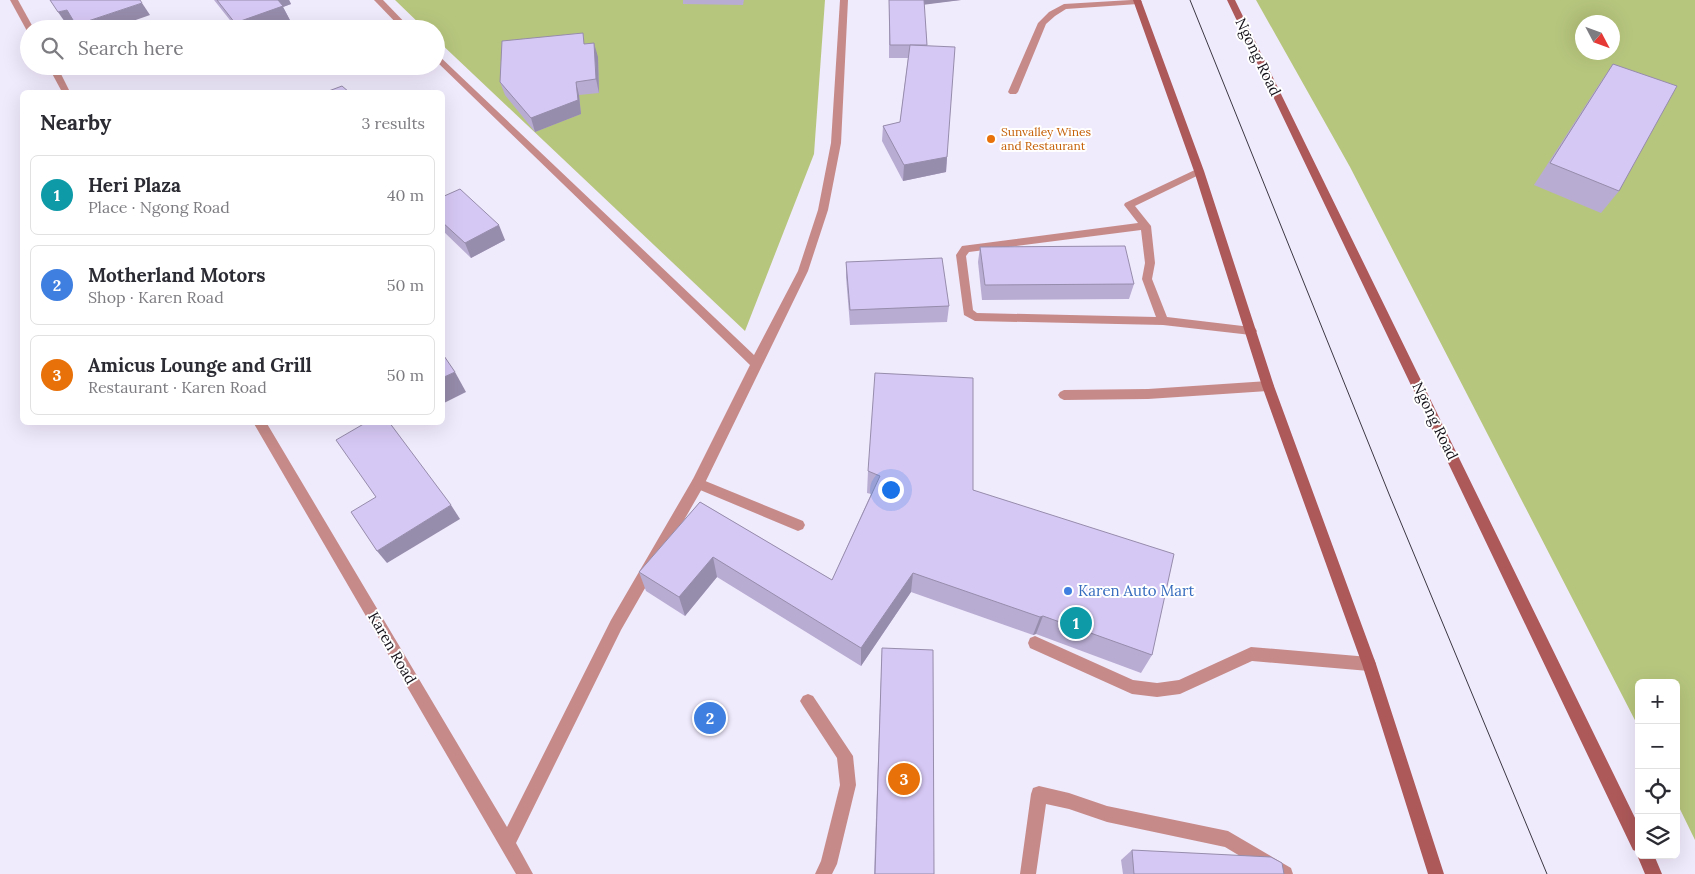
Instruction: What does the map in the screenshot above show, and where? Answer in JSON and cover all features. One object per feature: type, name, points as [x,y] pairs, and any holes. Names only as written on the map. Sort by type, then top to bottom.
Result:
[{"type":"main road","name":"Ngong Road","points":[[1231,0],[1635,836]]},
{"type":"main road","points":[[1137,1],[1199,171],[1268,386],[1369,664],[1436,874]]},
{"type":"main road","points":[[1646,859],[1654,874]]},
{"type":"street","points":[[14,0],[25,20]]},
{"type":"street","points":[[378,0],[398,20]]},
{"type":"street","points":[[507,844],[616,625],[698,483],[803,271],[823,210],[836,143],[844,0]]},
{"type":"street","points":[[1013,92],[1042,23],[1052,14],[1064,7],[1137,1]]},
{"type":"street","points":[[445,65],[756,364]]},
{"type":"street","points":[[57,75],[65,90]]},
{"type":"street","points":[[1163,321],[1147,279],[1150,263],[1146,226],[1129,205],[1199,171]]},
{"type":"street","points":[[1146,226],[966,250],[961,255],[968,312],[975,317],[1163,321],[1251,331]]},
{"type":"street","points":[[1064,395],[1148,394],[1268,386]]},
{"type":"street","name":"Karen Road","points":[[262,425],[525,874]]},
{"type":"street","points":[[698,483],[798,526]]},
{"type":"street","points":[[1035,643],[1132,687],[1158,690],[1180,687],[1251,654],[1369,664]]},
{"type":"street","points":[[808,701],[845,756],[848,785],[829,864],[823,874]]},
{"type":"street","points":[[1028,874],[1039,794],[1069,801],[1107,814],[1228,839],[1285,874]]},
{"type":"green space","points":[[395,0],[825,0],[814,154],[745,331],[445,48],[445,20],[416,20]]},
{"type":"green space","points":[[1256,0],[1695,0],[1695,840],[1680,809],[1680,679],[1635,679],[1635,720],[1350,167]]},
{"type":"building","points":[[50,0],[140,0],[142,3],[91,20],[73,20],[67,10],[58,12]]},
{"type":"building","points":[[217,0],[278,0],[283,6],[243,20],[233,20]]},
{"type":"building","points":[[889,0],[924,0],[927,45],[890,45]]},
{"type":"building","points":[[583,33],[584,44],[594,43],[596,79],[576,82],[578,100],[531,118],[500,82],[502,41]]},
{"type":"building","points":[[910,45],[955,47],[947,157],[904,165],[883,126],[900,122]]},
{"type":"building","points":[[1613,64],[1677,86],[1619,191],[1550,163]]},
{"type":"building","points":[[342,86],[347,90],[331,90]]},
{"type":"building","points":[[460,189],[499,225],[465,243],[445,225],[445,196]]},
{"type":"building","points":[[1125,246],[1134,284],[985,285],[980,247]]},
{"type":"building","points":[[942,258],[949,306],[850,310],[846,262]]},
{"type":"building","points":[[445,357],[455,372],[445,377]]},
{"type":"building","points":[[875,373],[973,378],[973,490],[1174,554],[1152,655],[1043,616],[1040,617],[913,573],[861,648],[713,557],[679,597],[639,572],[700,502],[832,580],[880,476],[868,471]]},
{"type":"building","points":[[362,425],[391,425],[451,505],[377,551],[351,512],[376,497],[336,440]]},
{"type":"building","points":[[882,648],[933,650],[934,874],[875,874]]},
{"type":"building","points":[[1132,850],[1271,857],[1282,863],[1284,874],[1134,874]]},
{"type":"tram line","points":[[1190,0],[1389,494],[1547,874]]},
{"type":"place","name":"Sunvalley Wines and Restaurant","points":[[991,139]]},
{"type":"place","name":"Karen Auto Mart","points":[[1068,591]]},
{"type":"place","name":"Heri Plaza","points":[[1076,623]]},
{"type":"place","name":"Motherland Motors","points":[[710,718]]},
{"type":"place","name":"Amicus Lounge and Grill","points":[[904,779]]}]
